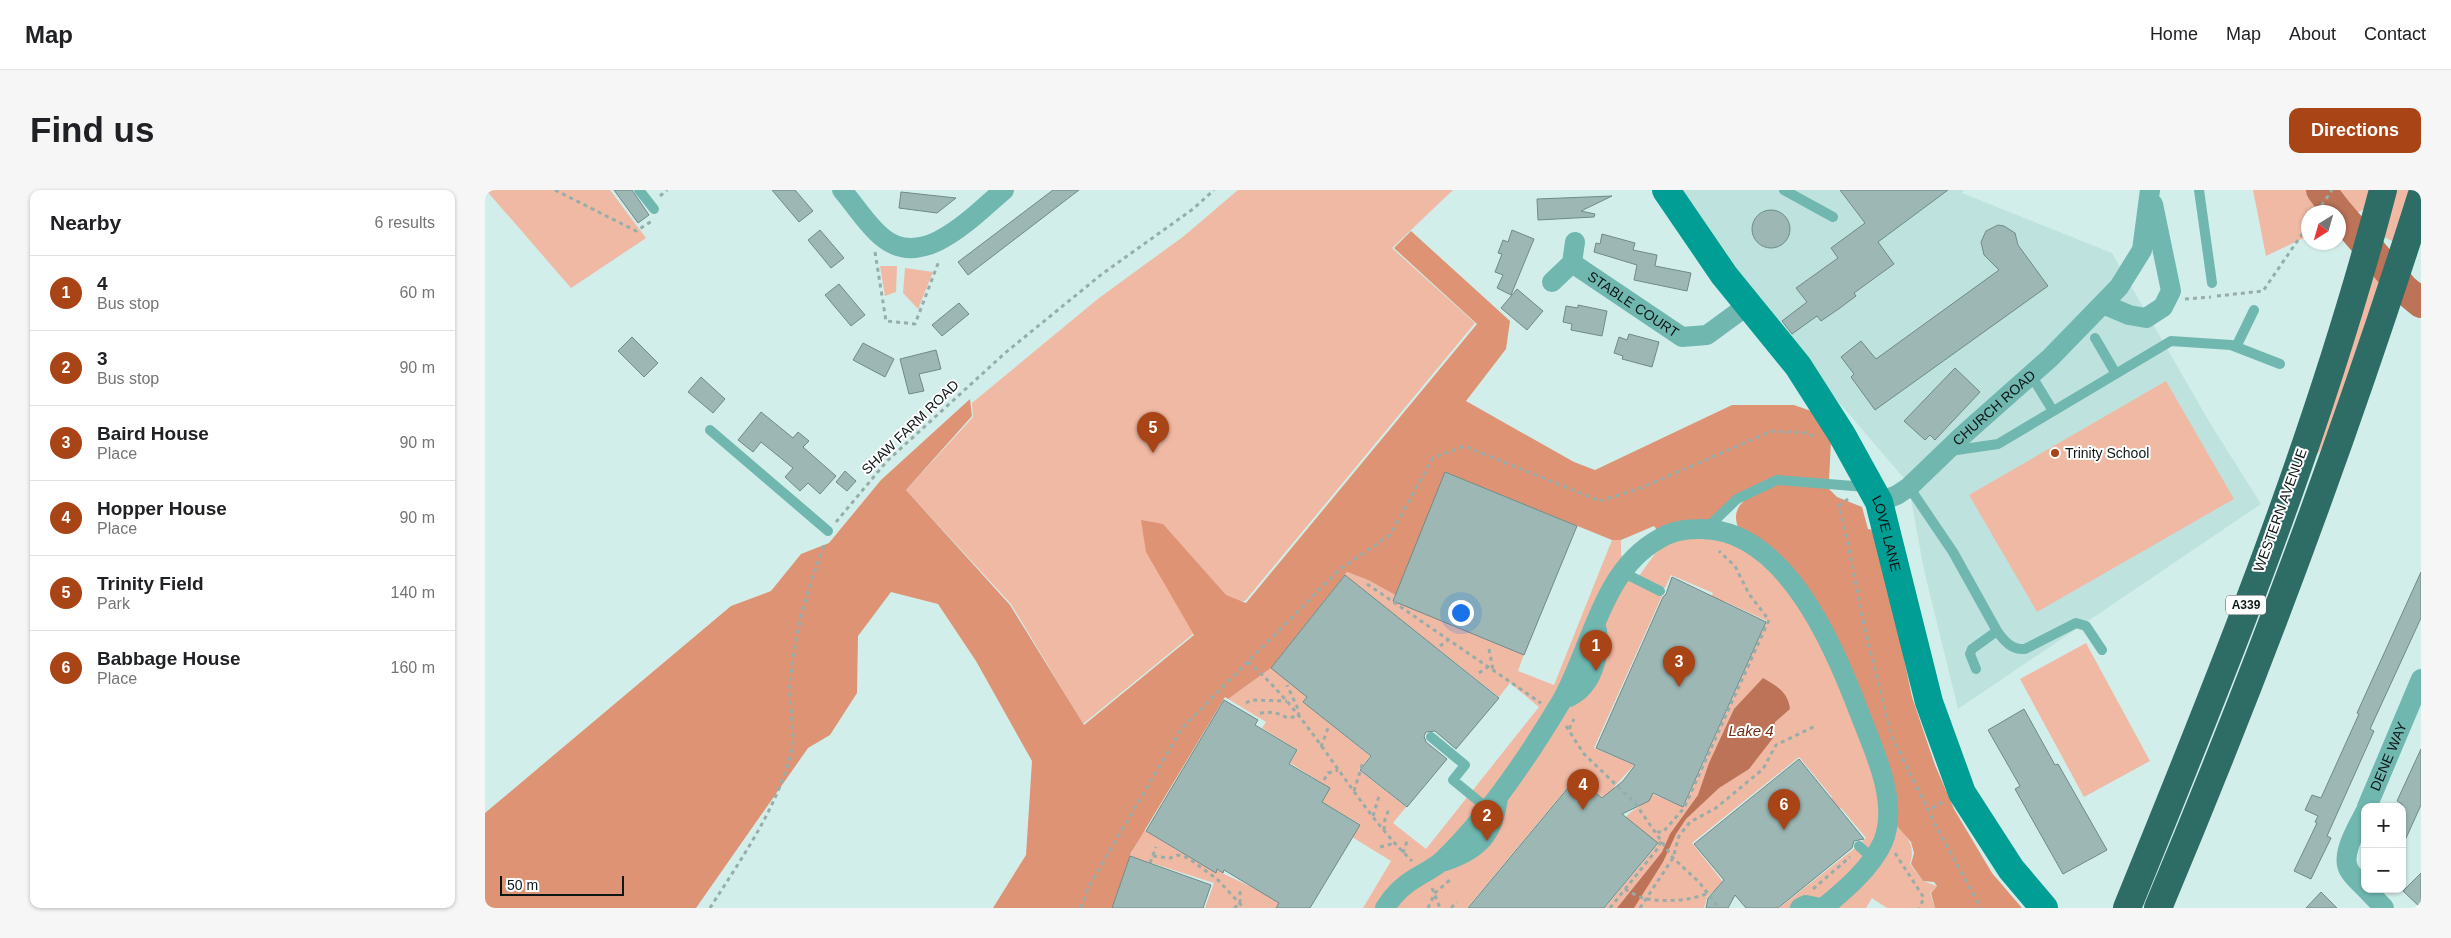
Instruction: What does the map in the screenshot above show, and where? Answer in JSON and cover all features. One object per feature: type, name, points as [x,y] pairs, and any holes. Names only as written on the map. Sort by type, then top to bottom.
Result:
[{"type":"highway","name":"WESTERN AVENUE","points":[[2127,908],[2227,653],[2289,487],[2352,297],[2383,190]]},
{"type":"highway","name":"A339","points":[[2158,908],[2313,514],[2384,314],[2421,197]]},
{"type":"street","points":[[842,190],[883,238],[906,247],[918,249],[929,246],[949,234],[1004,190]]},
{"type":"street","name":"LOVE LANE","points":[[1666,190],[1724,275],[1797,366],[1850,450],[1875,494],[1929,702],[1962,793],[2011,870],[2044,908]]},
{"type":"street","name":"CHURCH ROAD","points":[[1875,494],[1897,495],[1909,487],[2031,375],[2119,287],[2141,250],[2150,190],[2171,291],[2163,307],[2146,318],[2129,315],[2103,304]]},
{"type":"street","points":[[1552,282],[1572,262],[1575,242]]},
{"type":"street","name":"STABLE COURT","points":[[1572,262],[1681,337],[1707,335],[1748,305]]},
{"type":"street","points":[[1385,908],[1401,888],[1441,862],[1493,801],[1531,750],[1558,706],[1597,623],[1602,595],[1636,556],[1661,538],[1691,529],[1707,529],[1727,533],[1745,541],[1770,560],[1800,594],[1825,633],[1850,688],[1883,780],[1888,816],[1884,837],[1863,852],[1851,884],[1813,905]]},
{"type":"street","name":"DENE WAY","points":[[2369,803],[2421,679]]},
{"type":"street","points":[[2361,821],[2349,849],[2346,862],[2351,873],[2361,884]]},
{"type":"street","points":[[2369,893],[2384,908]]},
{"type":"lane","points":[[639,190],[654,209]]},
{"type":"lane","points":[[1784,190],[1833,217]]},
{"type":"lane","points":[[2199,190],[2212,283]]},
{"type":"lane","points":[[2236,348],[2254,310]]},
{"type":"lane","points":[[2095,338],[2116,374]]},
{"type":"lane","points":[[1945,452],[1999,444],[2171,341],[2236,348],[2279,364]]},
{"type":"lane","points":[[2031,375],[2053,411]]},
{"type":"lane","points":[[710,430],[829,531]]},
{"type":"lane","points":[[1707,529],[1737,499],[1777,480],[1875,494]]},
{"type":"lane","points":[[1909,487],[1953,552],[1997,631],[2007,642],[2019,650],[2033,646],[2069,626],[2081,624],[2093,634],[2102,650]]},
{"type":"lane","points":[[1622,572],[1660,591]]},
{"type":"lane","points":[[1976,669],[1970,654],[1972,649],[1997,631]]},
{"type":"lane","points":[[1431,737],[1465,765],[1453,780],[1493,801]]},
{"type":"path","points":[[555,190],[636,231]]},
{"type":"path","name":"SHAW FARM ROAD","points":[[710,908],[775,800],[792,752],[790,689],[793,646],[803,603],[829,531],[887,461],[1005,354],[1102,274],[1193,209],[1214,190]]},
{"type":"path","points":[[2321,205],[2332,190]]},
{"type":"path","points":[[870,223],[886,321],[915,324],[949,234]]},
{"type":"path","points":[[2263,291],[2301,236]]},
{"type":"path","points":[[1081,908],[1088,888],[1182,728],[1340,569],[1390,535],[1433,458],[1464,446],[1600,501],[1641,488],[1773,431],[1806,433],[1850,450]]},
{"type":"path","points":[[1875,494],[1839,506],[1849,544],[1865,630],[1892,737],[1936,826],[1981,908]]},
{"type":"path","points":[[1656,832],[1663,832],[1684,808],[1769,620],[1749,594],[1735,566],[1710,543],[1707,529]]},
{"type":"path","points":[[1367,584],[1488,667],[1558,706],[1584,754],[1635,803],[1673,858],[1699,882],[1719,908]]},
{"type":"path","points":[[1440,646],[1448,640]]},
{"type":"path","points":[[1489,649],[1493,670]]},
{"type":"path","points":[[1248,662],[1288,701],[1384,830],[1403,853],[1424,873],[1435,893],[1440,908]]},
{"type":"path","points":[[1479,673],[1488,667]]},
{"type":"path","points":[[1287,685],[1299,709],[1299,716]]},
{"type":"path","points":[[1246,703],[1251,700],[1288,701]]},
{"type":"path","points":[[1260,713],[1274,712],[1288,718],[1299,716]]},
{"type":"path","points":[[1640,908],[1673,858],[1679,836],[1690,822],[1716,808],[1763,769],[1776,745],[1815,726]]},
{"type":"path","points":[[1321,747],[1328,728]]},
{"type":"path","points":[[1354,791],[1363,762]]},
{"type":"path","points":[[1324,780],[1328,773],[1338,770]]},
{"type":"path","points":[[1373,816],[1379,796]]},
{"type":"path","points":[[1384,830],[1385,819],[1390,807]]},
{"type":"path","points":[[1884,837],[1924,898],[1919,908]]},
{"type":"path","points":[[1403,853],[1407,838]]},
{"type":"path","points":[[1610,908],[1627,890],[1659,848],[1661,841]]},
{"type":"path","points":[[1380,847],[1395,842]]},
{"type":"path","points":[[1150,863],[1156,847]]},
{"type":"path","points":[[1813,905],[1827,876],[1863,852]]},
{"type":"path","points":[[1153,856],[1170,858],[1178,855],[1188,858],[1217,878],[1244,908]]},
{"type":"path","points":[[1428,908],[1435,893],[1459,872]]},
{"type":"path","points":[[1240,889],[1240,904]]},
{"type":"path","points":[[1627,890],[1645,899],[1682,900],[1697,898],[1707,893]]},
{"type":"path","points":[[1451,908],[1457,902]]},
{"type":"path","points":[[1234,908],[1240,904]]},
{"type":"shaded area","points":[[486,190],[610,190],[646,238],[571,288]]},
{"type":"shaded area","points":[[1238,190],[1453,190],[1392,248],[1475,323],[1245,601],[1217,602],[1193,634],[1083,724],[1011,604],[906,490],[973,417],[972,403],[1099,298],[1184,236]]},
{"type":"shaded area","name":"Trinity School","points":[[1678,190],[1964,190],[1962,193],[2112,253],[2210,423],[2261,504],[1958,709],[1924,570],[1908,483],[1744,292]]},
{"type":"shaded area","points":[[2253,190],[2371,190],[2365,209],[2346,218],[2346,205],[2301,205],[2301,239],[2266,256]]},
{"type":"shaded area","points":[[2392,190],[2410,190],[2394,242],[2382,236]]},
{"type":"shaded area","points":[[1411,231],[1510,321],[1506,349],[1466,401],[1574,462],[1595,470],[1732,405],[1794,405],[1811,411],[1831,441],[1829,481],[1776,478],[1705,525],[1660,534],[1654,526],[1621,540],[1612,540],[1445,472],[1397,596],[1368,580],[1347,572],[1271,668],[1228,699],[1225,697],[1131,853],[1112,908],[993,908],[1026,855],[1032,761],[976,661],[938,604],[891,592],[858,636],[857,693],[830,735],[808,748],[696,908],[485,908],[485,813],[731,606],[771,591],[801,554],[829,543],[881,480],[970,399],[972,416],[906,490],[1010,605],[1084,725],[1194,635],[1146,552],[1141,520],[1163,524],[1226,595],[1246,603],[1477,324],[1394,248]]},
{"type":"shaded area","points":[[880,266],[897,266],[896,292],[885,296]]},
{"type":"shaded area","points":[[905,268],[933,272],[918,309],[903,293]]},
{"type":"shaded area","points":[[2369,274],[2385,280],[2329,438],[2317,455],[2321,428]]},
{"type":"shaded area","points":[[2166,381],[2234,499],[2037,612],[1969,495]]},
{"type":"shaded area","points":[[1776,482],[1826,486],[1837,497],[1862,507],[1868,529],[1877,531],[1912,697],[1935,765],[1954,809],[1992,873],[2022,908],[1935,908],[1931,893],[1937,886],[1934,882],[1923,881],[1911,864],[1914,853],[1911,842],[1890,818],[1843,660],[1738,527],[1736,518],[1741,504],[1753,494]]},
{"type":"shaded area","points":[[1678,535],[1732,538],[1796,595],[1868,739],[1884,828],[1869,848],[1866,847],[1862,841],[1866,838],[1841,808],[1839,809],[1831,799],[1832,797],[1799,757],[1692,843],[1723,882],[1707,897],[1704,908],[1605,908],[1658,844],[1626,817],[1647,801],[1652,794],[1684,807],[1767,621],[1724,601],[1714,625],[1702,620],[1713,593],[1671,575],[1665,588],[1639,576],[1662,544]]},
{"type":"shaded area","points":[[1612,540],[1621,540],[1621,555],[1627,565],[1518,770],[1384,908],[1363,908],[1391,861],[1352,837],[1360,824],[1322,802],[1330,788],[1290,763],[1298,750],[1262,728],[1266,722],[1228,699],[1271,668],[1307,697],[1303,702],[1370,756],[1359,770],[1406,807],[1393,823],[1426,849],[1539,707],[1510,683],[1499,697],[1345,575],[1347,572],[1368,580],[1397,596],[1524,654],[1518,671],[1554,685]]},
{"type":"shaded area","points":[[1621,577],[1662,596],[1594,748],[1634,765],[1614,787],[1616,791],[1612,805],[1577,776],[1467,908],[1387,908],[1462,857],[1598,623]]},
{"type":"shaded area","points":[[2086,643],[2150,761],[2084,797],[2020,679]]},
{"type":"shaded area","points":[[1890,818],[1908,839],[1912,850],[1910,864],[1923,881],[1937,886],[1930,893],[1935,908],[1887,908],[1872,898],[1866,908],[1825,908]]},
{"type":"shaded area","points":[[1144,830],[1180,852],[1182,849],[1224,874],[1281,901],[1276,908],[1205,908],[1214,883],[1130,856]]},
{"type":"shaded area","points":[[1855,848],[1868,862],[1850,883],[1798,908],[1779,908]]},
{"type":"water","name":"Lake 4","points":[[1763,678],[1784,694],[1790,709],[1775,722],[1773,738],[1749,769],[1719,788],[1686,819],[1676,834],[1663,862],[1634,908],[1617,908],[1662,852],[1670,834],[1698,795],[1709,763],[1734,709]]},
{"type":"building","points":[[614,190],[632,190],[649,215],[638,223]]},
{"type":"building","points":[[772,190],[795,190],[813,211],[799,222]]},
{"type":"building","points":[[1053,190],[1079,190],[968,275],[958,262]]},
{"type":"building","points":[[1840,190],[1948,190],[1878,242],[1894,264],[1854,293],[1856,296],[1840,308],[1821,321],[1817,316],[1792,334],[1782,321],[1807,302],[1796,288],[1838,258],[1831,248],[1865,223]]},
{"type":"building","points":[[901,192],[956,198],[937,213],[899,208]]},
{"type":"building","points":[[1612,196],[1581,211],[1595,214],[1594,217],[1538,220],[1537,199]]},
{"type":"building","points":[[1771,210],[1784,216],[1790,229],[1784,242],[1771,248],[1758,242],[1752,229],[1758,216]]},
{"type":"building","points":[[1998,225],[2004,226],[2015,233],[2018,245],[2048,286],[1875,410],[1851,377],[1854,374],[1841,357],[1861,341],[1876,359],[1999,270],[1984,255],[1981,242],[1986,231]]},
{"type":"building","points":[[820,230],[844,258],[831,268],[808,240]]},
{"type":"building","points":[[1512,230],[1534,239],[1511,295],[1497,288],[1503,275],[1495,272],[1502,254],[1498,253],[1503,240],[1508,242]]},
{"type":"building","points":[[1602,234],[1635,243],[1633,250],[1657,255],[1655,266],[1691,273],[1687,291],[1634,280],[1637,265],[1594,252],[1596,243],[1600,244]]},
{"type":"building","points":[[839,284],[865,315],[851,326],[825,295]]},
{"type":"building","points":[[1517,289],[1543,311],[1527,330],[1501,308]]},
{"type":"building","points":[[959,303],[969,314],[942,336],[932,325]]},
{"type":"building","points":[[1578,305],[1607,311],[1602,336],[1571,330],[1572,324],[1563,322],[1566,306],[1578,308]]},
{"type":"building","points":[[1629,334],[1659,342],[1652,367],[1622,359],[1623,356],[1614,353],[1619,337],[1627,340]]},
{"type":"building","points":[[632,337],[658,363],[644,377],[618,351]]},
{"type":"building","points":[[863,343],[894,359],[885,377],[853,360]]},
{"type":"building","points":[[936,350],[941,369],[919,374],[924,391],[909,394],[900,359]]},
{"type":"building","points":[[1955,368],[1980,392],[1935,440],[1930,435],[1925,440],[1904,421]]},
{"type":"building","points":[[701,377],[725,399],[713,413],[688,392]]},
{"type":"building","points":[[761,412],[793,438],[798,432],[809,441],[803,447],[836,476],[820,494],[808,483],[800,491],[785,477],[793,468],[761,442],[753,452],[738,440]]},
{"type":"building","points":[[845,471],[856,481],[847,491],[836,482]]},
{"type":"building","points":[[1445,472],[1577,526],[1524,655],[1393,601]]},
{"type":"building","points":[[2421,572],[2421,618],[2370,729],[2374,731],[2327,836],[2331,838],[2311,879],[2294,871],[2317,823],[2315,822],[2318,816],[2305,810],[2312,795],[2321,798]]},
{"type":"building","points":[[1345,575],[1499,698],[1456,749],[1435,731],[1426,732],[1424,736],[1426,742],[1447,759],[1407,807],[1360,770],[1371,756],[1303,702],[1307,697],[1271,668]]},
{"type":"building","points":[[1672,577],[1766,622],[1683,807],[1653,793],[1649,801],[1622,814],[1658,843],[1604,908],[1468,908],[1577,777],[1602,798],[1623,781],[1635,765],[1596,748]]},
{"type":"building","points":[[1224,700],[1258,720],[1255,725],[1297,750],[1289,764],[1330,788],[1322,802],[1360,825],[1310,908],[1276,908],[1279,903],[1224,870],[1223,873],[1217,869],[1216,873],[1146,831]]},
{"type":"building","points":[[2024,709],[2055,765],[2058,764],[2107,850],[2063,874],[2015,789],[2020,786],[1988,730]]},
{"type":"building","points":[[2421,749],[2421,805],[2406,838],[2406,803],[2397,801]]},
{"type":"building","points":[[1799,759],[1864,839],[1854,841],[1852,848],[1778,908],[1746,908],[1735,895],[1728,908],[1706,908],[1708,898],[1724,880],[1694,844]]},
{"type":"building","points":[[1130,856],[1211,885],[1203,908],[1112,908]]},
{"type":"building","points":[[2421,873],[2421,908],[2405,893],[2406,888]]},
{"type":"building","points":[[2321,892],[2337,908],[2306,908]]},
{"type":"waterway","points":[[2321,190],[2333,205]]},
{"type":"waterway","points":[[2346,221],[2404,289],[2421,303]]},
{"type":"place","name":"Trinity Field","points":[[1153,453]]},
{"type":"place","name":"Trinity School","points":[[2055,453]]},
{"type":"place","name":"4","points":[[1596,671]]},
{"type":"place","name":"Baird House","points":[[1679,687]]},
{"type":"place","name":"Hopper House","points":[[1583,810]]},
{"type":"place","name":"Babbage House","points":[[1784,830]]},
{"type":"place","name":"3","points":[[1487,841]]}]
